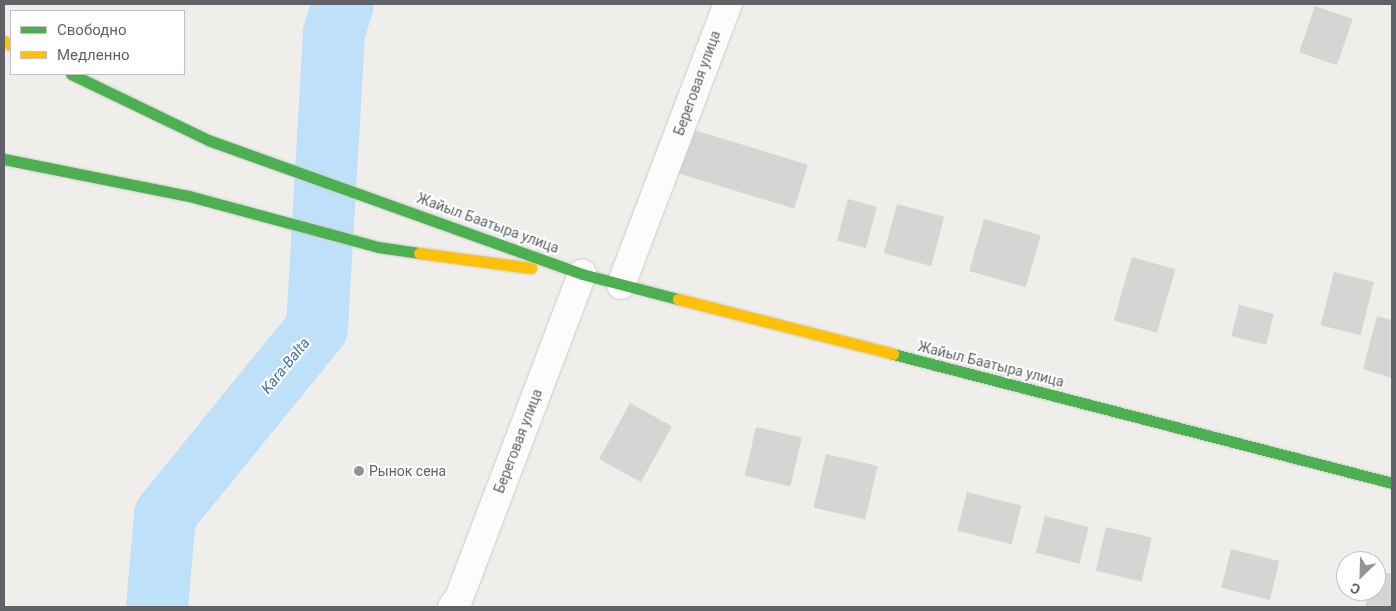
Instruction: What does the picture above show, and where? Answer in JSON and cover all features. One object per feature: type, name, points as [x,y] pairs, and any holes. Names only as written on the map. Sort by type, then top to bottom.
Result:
[{"type":"highway","name":"Жайыл Баатыра улица","points":[[73,75],[134,107],[208,140],[383,200],[582,274],[1392,483]]},
{"type":"highway","name":"Жайыл Баатыра улица","points":[[4,159],[188,196],[378,247],[582,274]]},
{"type":"street","name":"Береговая улица","points":[[620,285],[647,219],[728,4]]},
{"type":"street","name":"Береговая улица","points":[[452,607],[459,598],[582,274]]},
{"type":"building","points":[[1315,6],[1353,19],[1337,65],[1299,52]]},
{"type":"building","points":[[691,129],[808,165],[794,209],[678,173]]},
{"type":"building","points":[[848,199],[877,207],[866,248],[837,241]]},
{"type":"building","points":[[897,204],[944,217],[931,266],[884,253]]},
{"type":"building","points":[[984,219],[1041,235],[1026,287],[969,271]]},
{"type":"building","points":[[1132,257],[1175,269],[1157,333],[1114,320]]},
{"type":"building","points":[[1334,272],[1374,282],[1360,335],[1321,325]]},
{"type":"building","points":[[1239,305],[1274,314],[1266,345],[1231,336]]},
{"type":"building","points":[[1377,316],[1392,320],[1392,378],[1363,369]]},
{"type":"building","points":[[630,403],[672,426],[641,482],[599,459]]},
{"type":"building","points":[[756,427],[802,438],[791,486],[745,476]]},
{"type":"building","points":[[826,454],[878,466],[865,520],[814,508]]},
{"type":"building","points":[[967,492],[1021,506],[1012,544],[957,531]]},
{"type":"building","points":[[1045,516],[1089,527],[1079,564],[1036,553]]},
{"type":"building","points":[[1106,527],[1152,538],[1142,581],[1096,571]]},
{"type":"building","points":[[1231,549],[1280,561],[1270,600],[1221,588]]},
{"type":"building","points":[[1386,572],[1392,574],[1392,607],[1365,607],[1366,601],[1386,601]]},
{"type":"waterway","name":"Kara-Balta","points":[[157,607],[165,515],[317,328],[334,33],[343,4]]},
{"type":"traffic: fast","points":[[73,75],[208,140],[582,274],[678,299]]},
{"type":"traffic: fast","points":[[4,159],[189,196],[378,247],[419,253]]},
{"type":"traffic: fast","points":[[893,354],[1392,483]]},
{"type":"traffic: slow","points":[[4,41],[10,44]]},
{"type":"traffic: slow","points":[[419,253],[531,268]]},
{"type":"traffic: slow","points":[[678,299],[893,354]]},
{"type":"place","name":"Рынок сена","points":[[359,471]]}]
